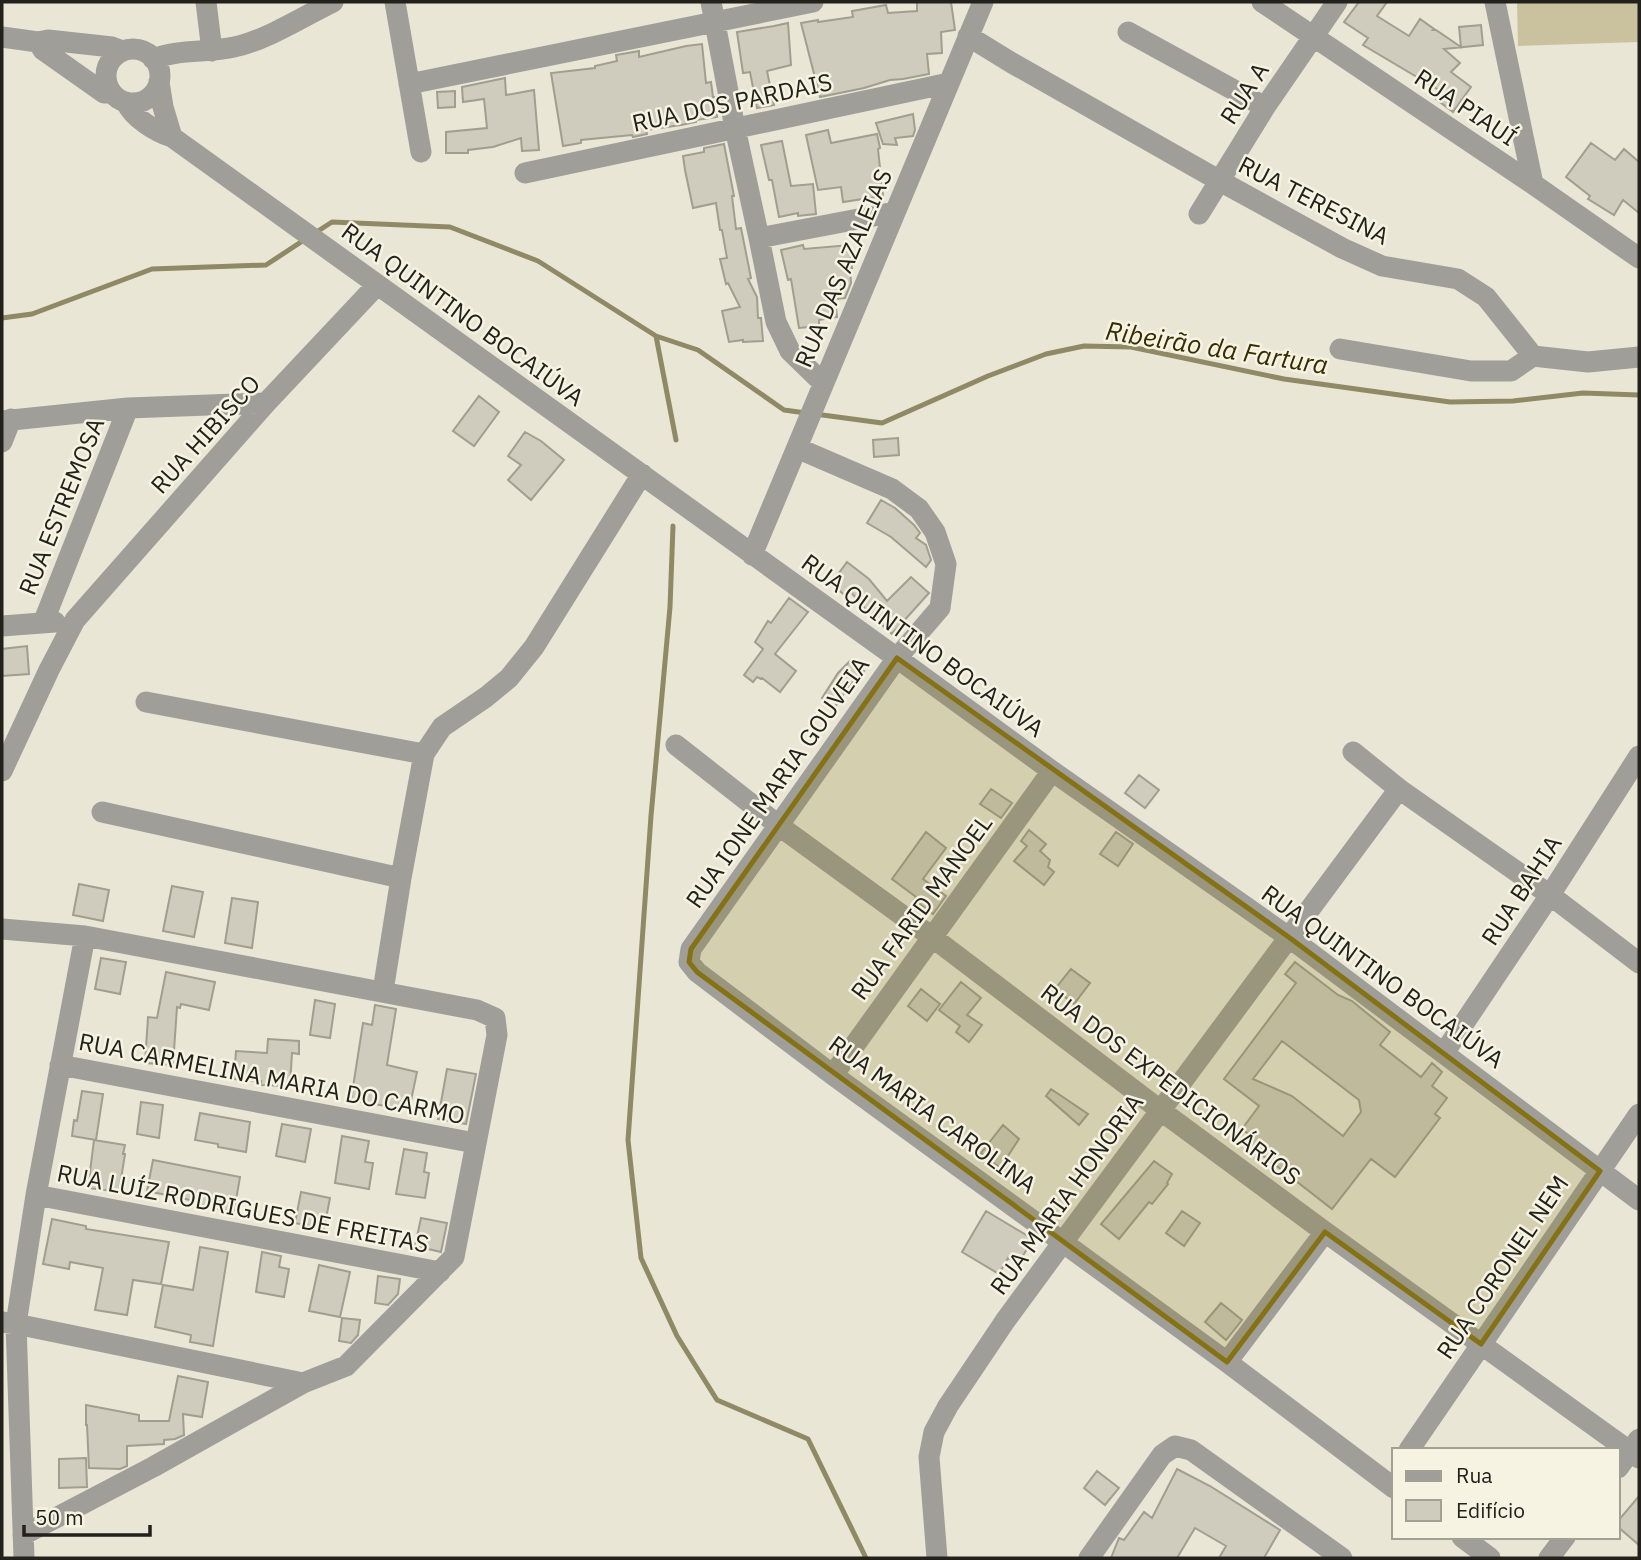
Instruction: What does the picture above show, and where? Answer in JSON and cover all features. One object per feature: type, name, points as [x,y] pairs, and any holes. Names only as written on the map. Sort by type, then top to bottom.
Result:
[{"type":"street","points":[[206,2],[212,51]]},
{"type":"street","points":[[153,59],[164,55],[236,47],[257,40],[298,10],[333,2]]},
{"type":"street","points":[[395,2],[421,152]]},
{"type":"street","points":[[409,84],[713,12],[813,2]]},
{"type":"street","name":"RUA DAS AZALEIAS","points":[[752,555],[983,2]]},
{"type":"street","name":"RUA PIAUÍ","points":[[1262,2],[1534,184],[1639,258]]},
{"type":"street","name":"RUA A","points":[[1199,214],[1265,107],[1337,2]]},
{"type":"street","points":[[1495,2],[1534,184]]},
{"type":"street","points":[[713,12],[776,322],[790,351],[821,390]]},
{"type":"street","points":[[1128,32],[1265,107]]},
{"type":"street","name":"RUA TERESINA","points":[[968,36],[1342,248],[1382,266],[1458,279],[1486,297],[1533,356]]},
{"type":"street","points":[[2,37],[112,47],[123,51]]},
{"type":"street","name":"RUA QUINTINO BOCAIÚVA","points":[[38,42],[43,50],[104,93],[119,98],[160,133],[172,137],[1052,771],[1290,937],[1639,1200]]},
{"type":"street","points":[[159,82],[156,90],[143,101],[119,98],[106,78],[107,69],[116,55],[131,49],[147,53],[153,59],[158,66],[163,107],[172,137]]},
{"type":"street","name":"RUA DOS PARDAIS","points":[[525,173],[949,83]]},
{"type":"street","points":[[760,238],[895,212]]},
{"type":"street","name":"RUA HIBISCO","points":[[4,761],[75,620],[266,403],[377,285]]},
{"type":"street","points":[[1340,349],[1471,372],[1511,371],[1533,356],[1588,362],[1639,357]]},
{"type":"street","points":[[2,442],[6,420],[128,408],[266,403]]},
{"type":"street","name":"RUA ESTREMOSA","points":[[43,623],[128,408]]},
{"type":"street","name":"RUA IONE MARIA GOUVEIA","points":[[691,949],[897,658],[940,608],[946,564],[935,533],[919,509],[891,489],[797,448]]},
{"type":"street","points":[[383,991],[424,754],[442,727],[509,678],[534,647],[642,474]]},
{"type":"street","points":[[2,626],[75,620]]},
{"type":"street","points":[[146,702],[424,754]]},
{"type":"street","name":"RUA DOS EXPEDICIONÁRIOS","points":[[677,745],[778,825],[932,937],[1160,1110],[1632,1454]]},
{"type":"street","points":[[1353,752],[1399,789],[1550,895],[1639,963]]},
{"type":"street","name":"RUA BAHIA","points":[[1444,1053],[1550,895],[1639,755]]},
{"type":"street","name":"RUA FARID MANOEL","points":[[833,1074],[1052,771]]},
{"type":"street","name":"RUA MARIA HONORIA","points":[[937,1558],[929,1457],[934,1432],[948,1406],[1063,1242],[1399,789]]},
{"type":"street","points":[[102,812],[401,878]]},
{"type":"street","points":[[2,929],[85,936],[477,1010],[495,1018],[497,1035],[454,1256],[440,1272],[346,1366],[303,1383],[153,1467],[23,1535]]},
{"type":"street","points":[[24,1558],[9,1323],[85,936]]},
{"type":"street","name":"RUA MARIA CAROLINA","points":[[691,949],[689,962],[697,972],[1227,1362],[1392,1480]]},
{"type":"street","name":"RUA CARMELINA MARIA DO CARMO","points":[[60,1065],[475,1143]]},
{"type":"street","name":"RUA CORONEL NEM","points":[[1410,1448],[1639,1114]]},
{"type":"street","name":"RUA LUÍZ RODRIGUES DE FREITAS","points":[[36,1195],[440,1272]]},
{"type":"street","points":[[1227,1362],[1325,1232]]},
{"type":"street","points":[[9,1323],[303,1383]]},
{"type":"street","points":[[1089,1558],[1163,1455],[1175,1446],[1191,1450],[1342,1558]]},
{"type":"street","points":[[1465,1539],[1490,1558]]},
{"type":"street","points":[[1549,1558],[1563,1539]]},
{"type":"highlighted area","points":[[897,658],[1290,938],[1600,1171],[1481,1344],[1325,1232],[1227,1362],[697,972],[689,962],[691,949]]},
{"type":"shaded area","points":[[1517,2],[1639,2],[1639,42],[1518,46]]},
{"type":"building","points":[[917,2],[951,2],[955,30],[941,32],[942,53],[927,54],[929,74],[890,80],[820,97],[801,23],[853,17],[852,11],[886,5],[888,13],[917,11]]},
{"type":"building","points":[[1359,2],[1387,2],[1377,16],[1409,36],[1420,19],[1461,47],[1459,27],[1481,25],[1483,45],[1444,49],[1460,63],[1451,72],[1471,87],[1453,112],[1436,99],[1442,92],[1363,45],[1368,38],[1344,22]]},
{"type":"building","points":[[788,23],[791,65],[767,71],[774,105],[757,108],[750,72],[743,73],[737,32]]},
{"type":"building","points":[[702,44],[706,83],[711,82],[717,117],[646,130],[647,134],[633,137],[581,140],[581,143],[563,146],[551,73],[595,68],[617,61],[616,55],[639,51],[639,57]]},
{"type":"building","points":[[505,78],[506,95],[534,90],[539,150],[522,151],[521,138],[493,147],[468,150],[468,153],[446,153],[446,132],[487,128],[484,99],[463,102],[462,87]]},
{"type":"building","points":[[455,91],[455,107],[438,108],[437,92]]},
{"type":"building","points":[[913,114],[913,136],[895,138],[897,145],[883,144],[876,123]]},
{"type":"building","points":[[828,130],[831,143],[877,134],[883,196],[843,202],[841,187],[818,190],[806,135]]},
{"type":"building","points":[[782,141],[791,186],[813,184],[816,214],[798,216],[798,213],[779,217],[772,180],[769,180],[761,145]]},
{"type":"building","points":[[1591,143],[1615,160],[1624,149],[1639,162],[1639,213],[1623,200],[1614,215],[1588,199],[1590,196],[1566,177]]},
{"type":"building","points":[[724,144],[734,196],[736,229],[741,228],[751,278],[748,279],[757,297],[763,341],[729,342],[722,311],[740,307],[728,283],[726,284],[720,259],[727,258],[716,203],[693,208],[685,170],[683,156]]},
{"type":"building","points":[[803,245],[804,249],[850,245],[852,268],[851,283],[845,298],[835,299],[837,317],[819,320],[819,326],[799,328],[791,279],[788,280],[781,250]]},
{"type":"building","points":[[479,396],[499,412],[474,446],[453,431]]},
{"type":"building","points":[[525,432],[564,460],[531,500],[508,480],[521,465],[508,456]]},
{"type":"building","points":[[898,438],[899,455],[874,457],[873,440]]},
{"type":"building","points":[[881,500],[895,508],[920,533],[916,538],[926,545],[931,560],[926,567],[891,537],[867,523]]},
{"type":"building","points":[[847,562],[869,579],[887,601],[911,577],[929,593],[892,634],[850,591],[846,596],[831,584]]},
{"type":"building","points":[[789,598],[808,612],[775,654],[796,671],[780,692],[762,678],[757,677],[753,682],[744,675],[763,649],[755,642],[768,621],[771,623]]},
{"type":"building","points":[[27,646],[29,674],[2,676],[2,649]]},
{"type":"building","points":[[852,659],[864,671],[849,686],[835,707],[822,698],[838,673]]},
{"type":"building","points":[[1139,775],[1159,790],[1145,808],[1125,793]]},
{"type":"building","points":[[991,789],[1012,803],[1001,818],[980,804]]},
{"type":"building","points":[[1029,830],[1046,844],[1040,851],[1050,860],[1048,867],[1054,872],[1044,885],[1014,861],[1027,846],[1021,841]]},
{"type":"building","points":[[926,832],[946,848],[923,879],[946,896],[933,914],[892,879]]},
{"type":"building","points":[[1116,832],[1133,844],[1118,866],[1100,854]]},
{"type":"building","points":[[79,884],[109,890],[103,921],[73,915]]},
{"type":"building","points":[[172,886],[203,892],[194,937],[163,931]]},
{"type":"building","points":[[232,898],[258,902],[252,948],[225,943]]},
{"type":"building","points":[[101,958],[126,962],[120,994],[95,989]]},
{"type":"building","points":[[1295,962],[1338,995],[1352,1001],[1390,1032],[1380,1045],[1421,1077],[1432,1063],[1442,1072],[1432,1086],[1447,1098],[1435,1114],[1440,1118],[1395,1177],[1371,1159],[1332,1209],[1247,1143],[1252,1137],[1242,1129],[1259,1106],[1224,1079],[1296,983],[1285,974]],"holes":[[[1282,1041],[1359,1100],[1361,1112],[1343,1136],[1292,1096],[1253,1079]]]},
{"type":"building","points":[[1071,969],[1090,983],[1074,1004],[1055,989]]},
{"type":"building","points":[[166,972],[215,982],[209,1010],[181,1004],[180,1008],[177,1007],[173,1065],[145,1063],[148,1017],[157,1018]]},
{"type":"building","points":[[961,982],[981,998],[967,1015],[982,1025],[969,1042],[956,1032],[960,1026],[939,1010]]},
{"type":"building","points":[[921,989],[940,1004],[927,1021],[908,1006]]},
{"type":"building","points":[[315,1000],[335,1004],[330,1038],[310,1035]]},
{"type":"building","points":[[375,1005],[396,1009],[387,1065],[417,1072],[409,1110],[351,1100],[363,1023],[372,1025]]},
{"type":"building","points":[[268,1039],[299,1041],[299,1054],[292,1053],[290,1086],[261,1085],[261,1081],[234,1079],[236,1051],[267,1053]]},
{"type":"building","points":[[447,1069],[476,1074],[466,1124],[438,1119]]},
{"type":"building","points":[[1051,1089],[1088,1114],[1079,1125],[1046,1096]]},
{"type":"building","points":[[82,1091],[103,1094],[96,1140],[72,1136]]},
{"type":"building","points":[[141,1102],[163,1105],[159,1138],[137,1134]]},
{"type":"building","points":[[200,1113],[250,1122],[246,1152],[195,1140]]},
{"type":"building","points":[[282,1124],[311,1129],[305,1162],[276,1156]]},
{"type":"building","points":[[1003,1125],[1019,1139],[1000,1168],[981,1153]]},
{"type":"building","points":[[342,1136],[369,1141],[365,1162],[373,1163],[369,1189],[335,1183]]},
{"type":"building","points":[[94,1140],[125,1145],[119,1192],[88,1188]]},
{"type":"building","points":[[404,1149],[427,1153],[424,1172],[429,1173],[425,1198],[396,1194]]},
{"type":"building","points":[[153,1160],[240,1177],[234,1212],[147,1191]]},
{"type":"building","points":[[1154,1161],[1172,1174],[1168,1184],[1152,1204],[1149,1202],[1119,1239],[1101,1224]]},
{"type":"building","points":[[301,1192],[330,1198],[324,1229],[295,1223]]},
{"type":"building","points":[[986,1211],[1033,1239],[1018,1264],[1008,1258],[999,1274],[962,1252]]},
{"type":"building","points":[[1182,1211],[1200,1223],[1184,1246],[1166,1233]]},
{"type":"building","points":[[421,1218],[447,1223],[441,1252],[415,1246]]},
{"type":"building","points":[[52,1219],[86,1226],[86,1229],[169,1242],[161,1284],[133,1280],[127,1315],[95,1310],[103,1268],[70,1262],[69,1269],[43,1264]]},
{"type":"building","points":[[200,1247],[228,1252],[213,1346],[190,1342],[191,1335],[155,1327],[163,1285],[193,1290]]},
{"type":"building","points":[[262,1252],[281,1256],[279,1267],[289,1269],[284,1297],[256,1292]]},
{"type":"building","points":[[319,1265],[350,1272],[340,1317],[309,1311]]},
{"type":"building","points":[[378,1276],[400,1279],[398,1294],[388,1305],[375,1303]]},
{"type":"building","points":[[1221,1303],[1242,1320],[1226,1340],[1205,1322]]},
{"type":"building","points":[[342,1318],[360,1320],[358,1335],[351,1343],[339,1341]]},
{"type":"building","points":[[178,1376],[208,1382],[202,1417],[183,1414],[184,1435],[164,1440],[164,1444],[127,1446],[127,1466],[120,1469],[89,1468],[86,1405],[139,1415],[139,1421],[169,1421]]},
{"type":"building","points":[[86,1458],[87,1487],[59,1488],[59,1459]]},
{"type":"building","points":[[1177,1469],[1210,1486],[1280,1530],[1264,1558],[1219,1558],[1226,1546],[1195,1528],[1177,1558],[1111,1558],[1119,1538],[1124,1540],[1144,1512],[1152,1518]]},
{"type":"building","points":[[1097,1471],[1119,1488],[1105,1505],[1084,1488]]},
{"type":"building","points":[[1639,1496],[1639,1545],[1620,1529],[1620,1519]]},
{"type":"waterway","points":[[315,233],[332,222],[450,227],[538,261],[656,336],[698,350],[784,410],[806,413]]},
{"type":"waterway","points":[[2,318],[32,314],[152,269],[266,265],[304,240]]},
{"type":"waterway","points":[[656,336],[676,440]]},
{"type":"waterway","name":"Ribeirão da Fartura","points":[[815,414],[882,423],[988,376],[1046,354],[1084,346],[1131,347],[1284,379],[1450,402],[1513,401],[1583,393],[1639,395]]},
{"type":"waterway","points":[[673,526],[670,607],[651,816],[628,1140],[641,1258],[677,1336],[717,1400],[808,1439],[866,1558]]}]
